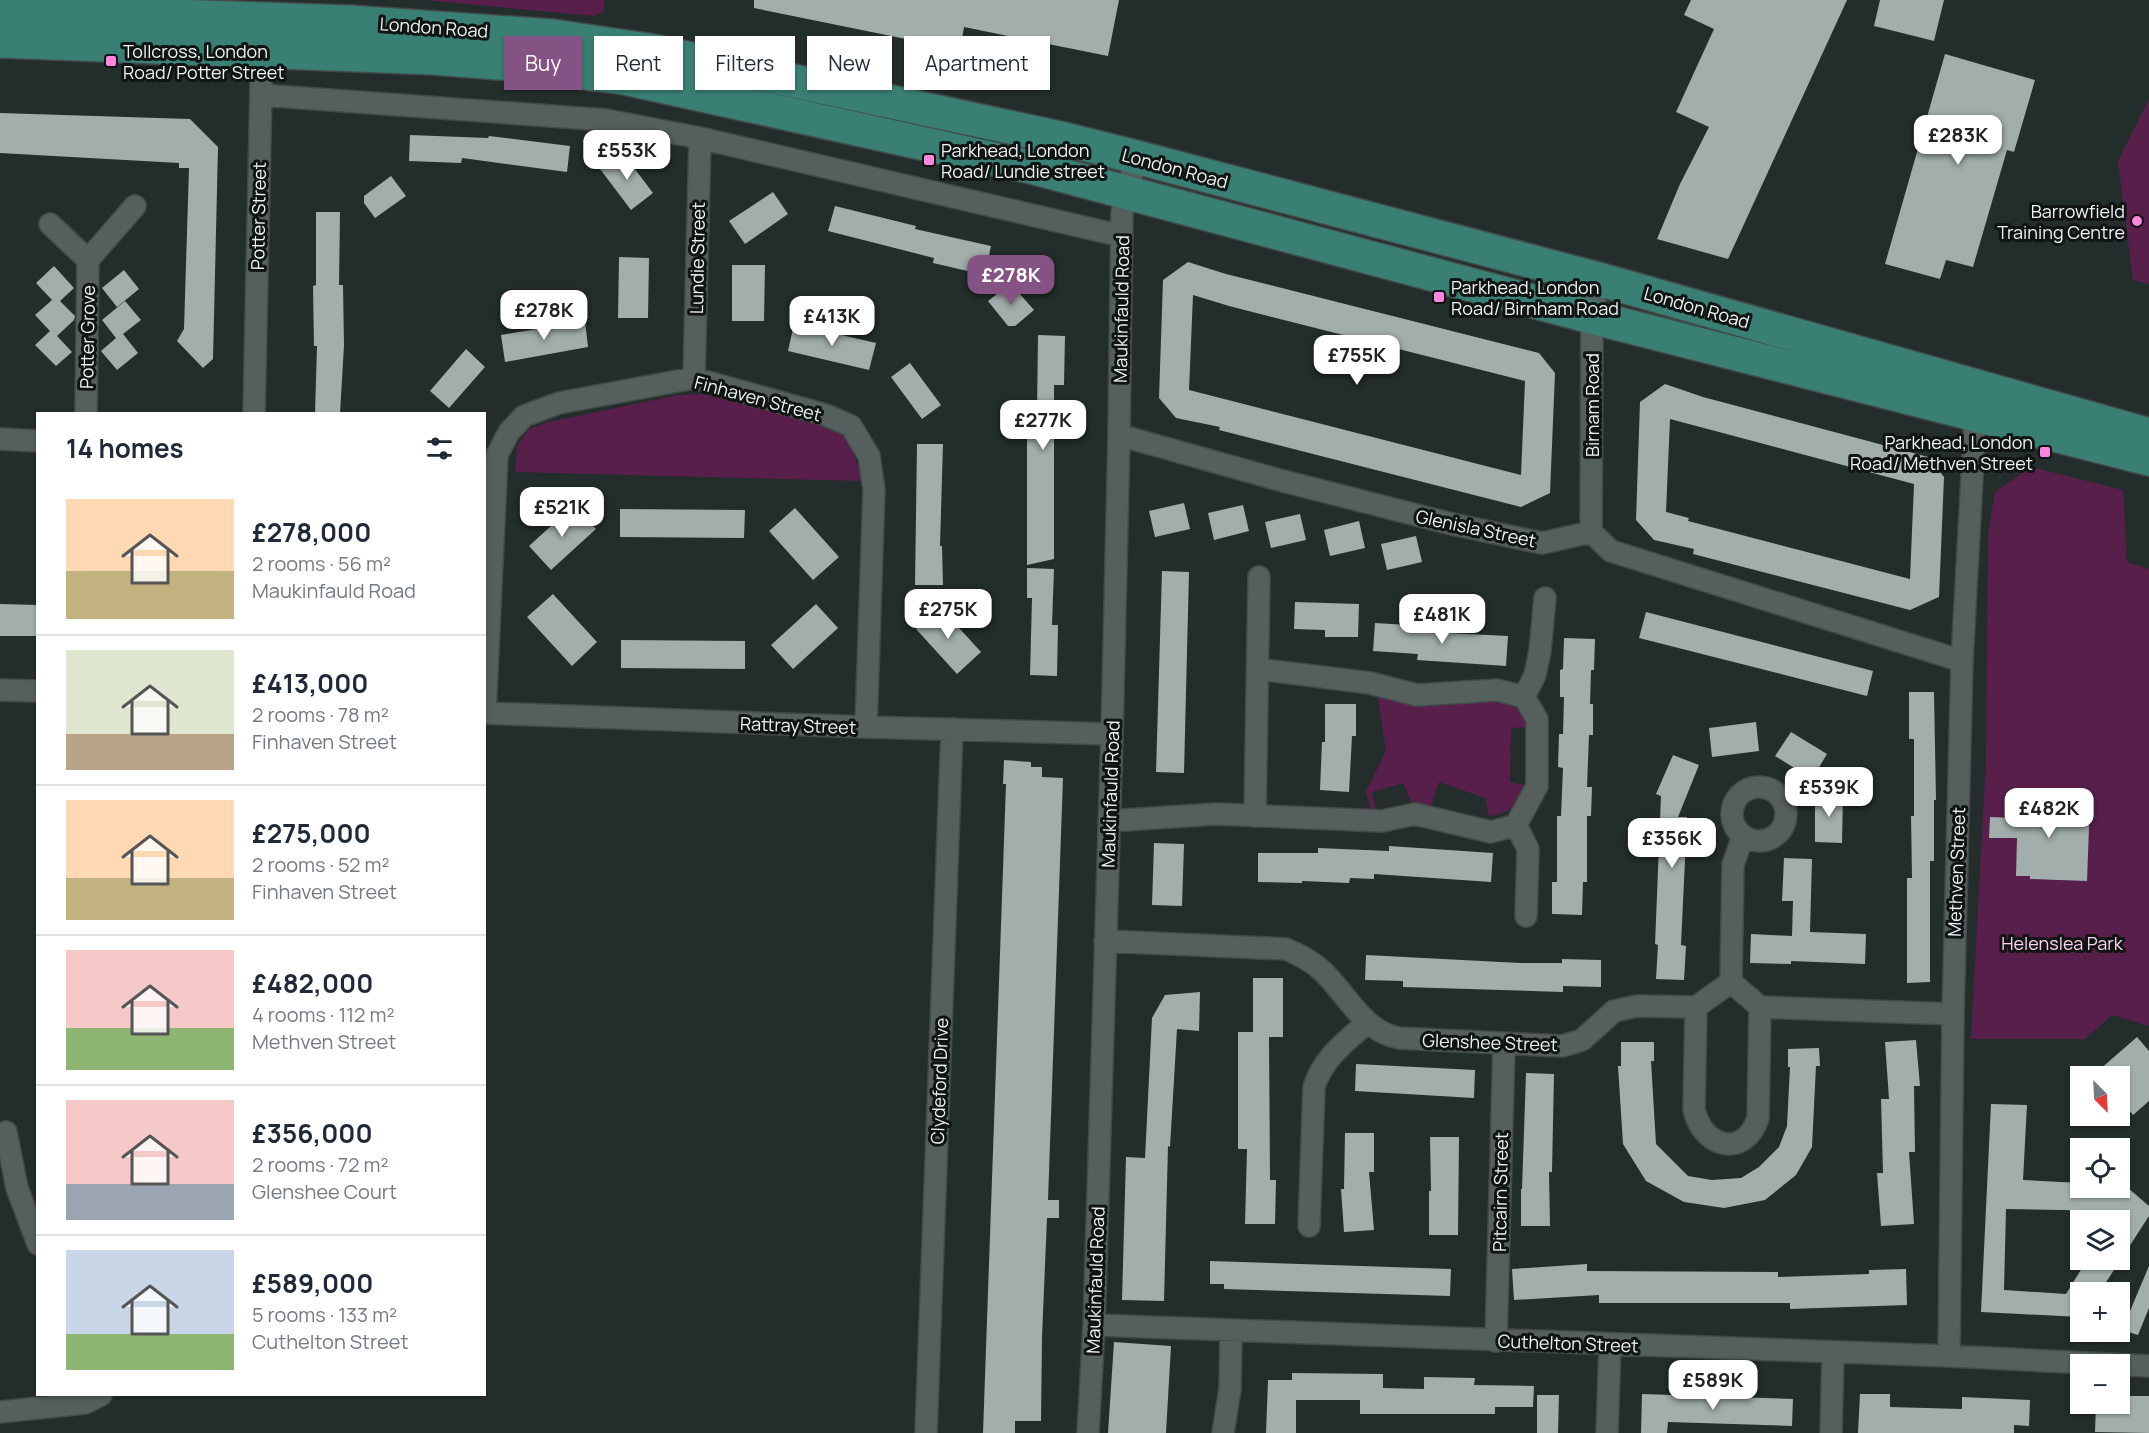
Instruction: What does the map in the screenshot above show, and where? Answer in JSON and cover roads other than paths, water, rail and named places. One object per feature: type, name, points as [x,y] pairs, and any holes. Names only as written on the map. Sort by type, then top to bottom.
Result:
[{"type":"main road","name":"London Road","points":[[0,10],[262,34],[624,78],[1035,168],[1592,317],[1976,401],[2149,435]]},
{"type":"main road","name":"London Road","points":[[0,41],[476,29],[553,36],[654,51],[1060,138],[1598,279],[2149,459]]},
{"type":"street","name":"Potter Street","points":[[254,412],[262,34]]},
{"type":"street","points":[[261,95],[606,120],[700,138],[1122,236]]},
{"type":"street","name":"Lundie Street","points":[[694,378],[700,138]]},
{"type":"street","name":"Maukinfauld Road","points":[[1088,1433],[1094,1325],[1112,734],[1122,213],[1136,157]]},
{"type":"street","name":"Potter Grove","points":[[86,412],[88,260],[135,206]]},
{"type":"street","name":"Potter Grove","points":[[50,224],[88,260]]},
{"type":"street","name":"Birnam Road","points":[[1591,532],[1592,317],[1598,279]]},
{"type":"street","name":"Finhaven Street","points":[[486,692],[497,455],[509,432],[524,416],[559,403],[694,378],[826,415],[850,426],[869,456],[874,490],[866,727]]},
{"type":"street","name":"Methven Street","points":[[1949,1356],[1953,1014],[1962,661],[1976,401]]},
{"type":"street","name":"Glenisla Street","points":[[1119,435],[1283,481],[1452,524],[1542,543],[1591,532]]},
{"type":"street","points":[[0,439],[36,441]]},
{"type":"street","points":[[1591,532],[1611,551],[1962,661]]},
{"type":"street","points":[[1255,816],[1259,577]]},
{"type":"street","points":[[1524,696],[1535,675],[1540,651],[1545,598]]},
{"type":"street","points":[[1109,821],[1216,814],[1382,821],[1415,814],[1491,832],[1516,825],[1537,786],[1538,719],[1524,696],[1497,690],[1417,696],[1370,683],[1258,669]]},
{"type":"street","points":[[0,690],[36,691]]},
{"type":"street","name":"Rattray Street","points":[[486,713],[1112,734]]},
{"type":"street","name":"Clydeford Drive","points":[[926,1433],[952,729]]},
{"type":"street","points":[[1516,825],[1528,849],[1526,916]]},
{"type":"street","points":[[1731,982],[1733,866],[1743,836]]},
{"type":"street","name":"Glenshee Street","points":[[1105,941],[1286,949],[1303,957],[1319,969],[1367,1023],[1387,1036],[1399,1038],[1571,1045],[1590,1034],[1614,1011],[1625,1007],[1696,1007]]},
{"type":"street","points":[[1731,982],[1760,1007],[1953,1014]]},
{"type":"street","points":[[1731,982],[1696,1007],[1694,1110],[1701,1130],[1718,1142],[1740,1142],[1754,1129],[1758,1118],[1760,1007]]},
{"type":"street","points":[[1309,1226],[1314,1087],[1318,1073],[1324,1062],[1367,1023]]},
{"type":"street","name":"Pitcairn Street","points":[[1497,1341],[1504,1044]]},
{"type":"street","points":[[6,1132],[17,1188],[36,1239]]},
{"type":"street","name":"Cuthelton Street","points":[[1094,1325],[1949,1356],[2149,1366]]},
{"type":"street","points":[[1223,1433],[1230,1389],[1232,1331]]},
{"type":"street","points":[[1607,1433],[1610,1345]]},
{"type":"street","points":[[1831,1433],[1833,1353]]},
{"type":"street","points":[[0,1412],[48,1401],[85,1403],[99,1396]]},
{"type":"place","name":"Tollcross, London Road/ Potter Street","points":[[111,61]]},
{"type":"place","name":"Parkhead, London Road/ Lundie street","points":[[929,160]]},
{"type":"place","name":"Barrowfield Training Centre","points":[[2137,221]]},
{"type":"place","name":"Parkhead, London Road/ Birnham Road","points":[[1439,297]]},
{"type":"place","name":"Parkhead, London Road/ Methven Street","points":[[2045,452]]},
{"type":"park label","name":"Helenslea Park","points":[[2062,943]]}]
